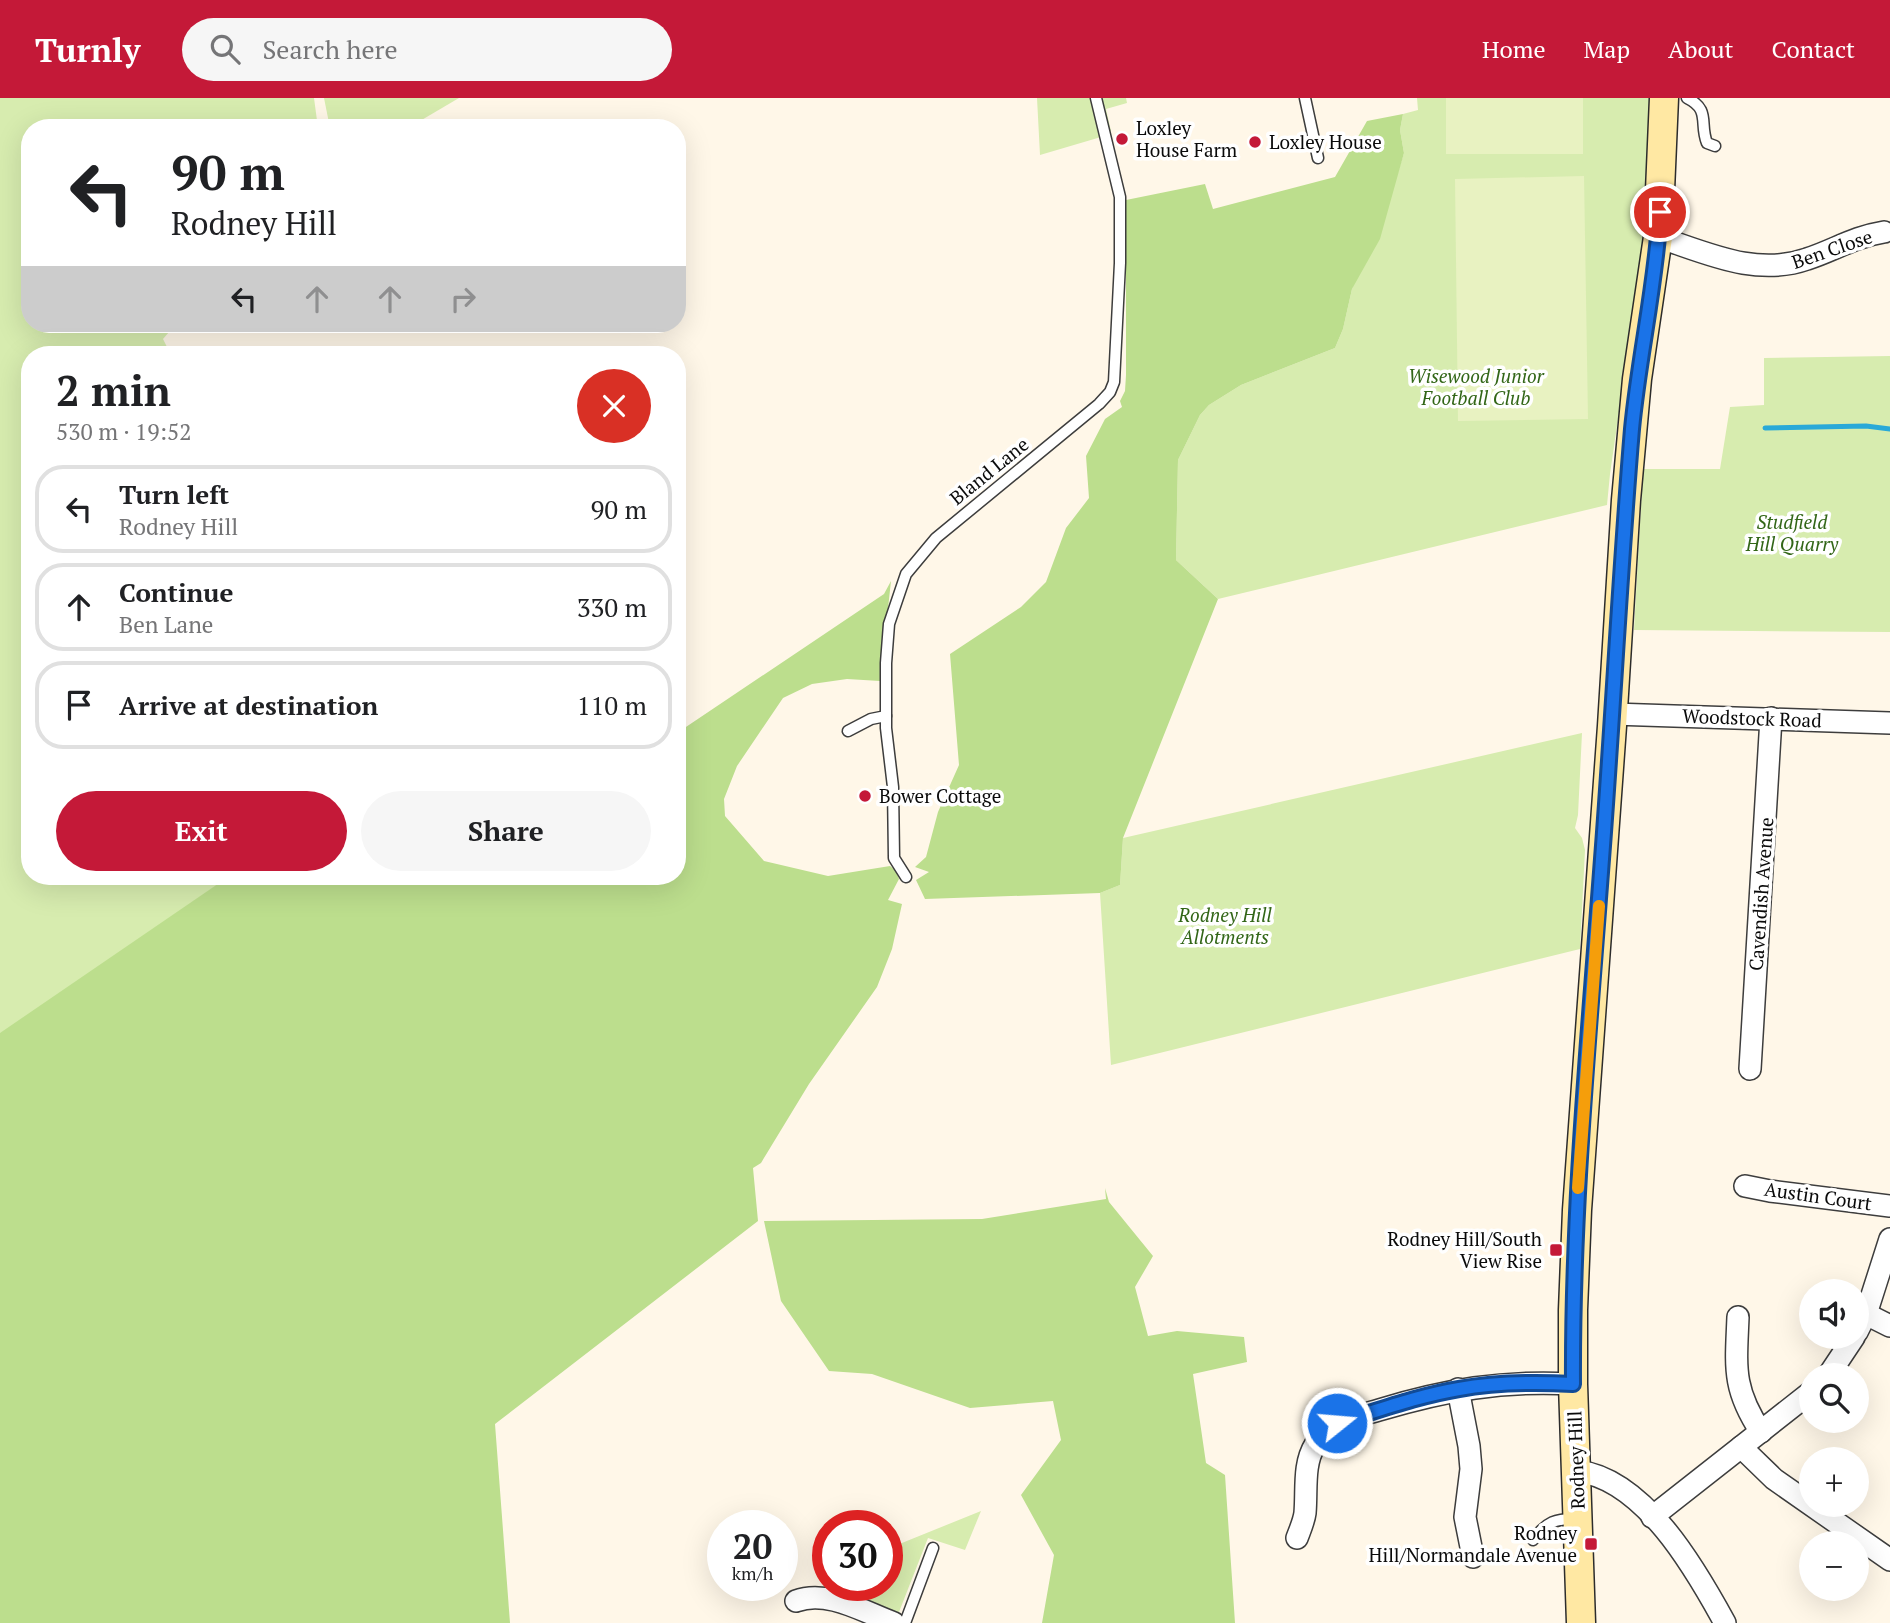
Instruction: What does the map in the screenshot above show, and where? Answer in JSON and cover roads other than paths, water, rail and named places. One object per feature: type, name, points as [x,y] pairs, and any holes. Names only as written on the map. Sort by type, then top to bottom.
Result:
[{"type":"street","name":"Rodney Hill","points":[[1581,1623],[1573,1384],[1578,1197],[1626,500],[1637,379],[1658,237],[1664,98]]},
{"type":"street","name":"Ben Close","points":[[1658,237],[1759,267],[1783,266],[1807,259],[1861,235],[1884,232]]},
{"type":"street","name":"Woodstock Road","points":[[1613,714],[1890,723]]},
{"type":"street","name":"Cavendish Avenue","points":[[1750,1069],[1771,718]]},
{"type":"street","name":"Austin Court","points":[[1745,1186],[1890,1206]]},
{"type":"street","points":[[1869,1299],[1890,1239]]},
{"type":"street","points":[[1738,1317],[1736,1374],[1749,1413],[1761,1432]]},
{"type":"street","points":[[1869,1327],[1890,1326]]},
{"type":"street","points":[[1297,1538],[1304,1516],[1308,1461],[1314,1446],[1324,1433],[1337,1423],[1418,1398],[1458,1389],[1516,1383],[1573,1384]]},
{"type":"street","points":[[1458,1389],[1470,1457],[1465,1517],[1473,1557]]},
{"type":"street","points":[[1652,1517],[1799,1402]]},
{"type":"street","points":[[1741,1447],[1774,1479],[1890,1560]]},
{"type":"street","points":[[1577,1471],[1593,1473],[1633,1497],[1679,1548],[1705,1586],[1725,1623]]},
{"type":"street","points":[[798,1600],[806,1597],[822,1597],[881,1621]]},
{"type":"lane","name":"Bland Lane","points":[[906,877],[894,858],[893,787],[886,716],[886,663],[889,624],[906,574],[936,538],[1092,410],[1110,392],[1114,382],[1120,264],[1120,197],[1097,98]]},
{"type":"lane","points":[[1305,98],[1318,158]]},
{"type":"lane","points":[[1688,98],[1698,104],[1704,113],[1703,133],[1707,143],[1715,146]]},
{"type":"lane","points":[[848,731],[871,719],[886,716]]},
{"type":"lane","points":[[1533,1540],[1543,1527],[1553,1521],[1578,1519]]},
{"type":"lane","points":[[905,1623],[933,1548]]},
{"type":"waterway","points":[[1765,428],[1866,426],[1890,429]]},
{"type":"place","name":"Loxley House Farm","points":[[1122,139]]},
{"type":"place","name":"Loxley House","points":[[1255,142]]},
{"type":"place","name":"Bower Cottage","points":[[865,796]]},
{"type":"place","name":"Rodney Hill/South View Rise","points":[[1556,1250]]},
{"type":"place","name":"Rodney Hill/Normandale Avenue","points":[[1591,1544]]},
{"type":"park label","name":"Wisewood Junior Football Club","points":[[1476,387]]},
{"type":"park label","name":"Studfield Hill Quarry","points":[[1792,533]]},
{"type":"park label","name":"Rodney Hill Allotments","points":[[1225,926]]}]
